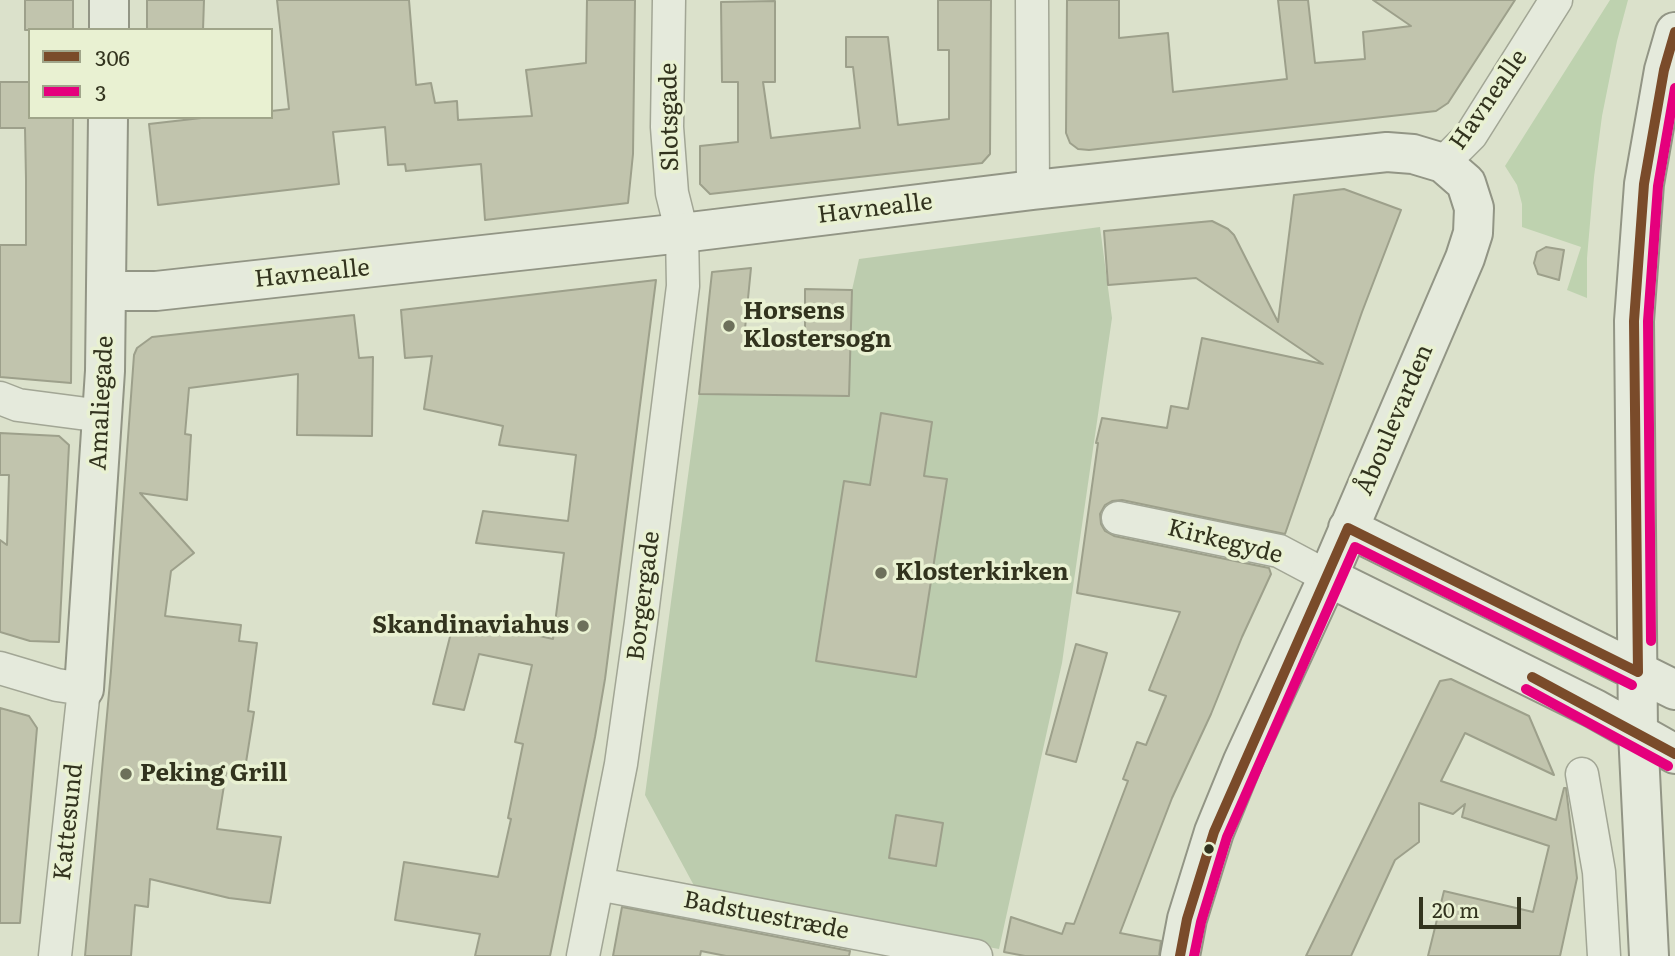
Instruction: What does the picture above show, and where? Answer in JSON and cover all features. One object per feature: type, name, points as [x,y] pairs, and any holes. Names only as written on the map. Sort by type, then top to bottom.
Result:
[{"type":"street","points":[[109,0],[109,28]]},
{"type":"street","name":"Slotsgade","points":[[669,0],[667,127],[672,193],[682,233]]},
{"type":"street","points":[[1032,0],[1033,190]]},
{"type":"street","name":"Havnealle","points":[[107,291],[156,291],[1387,152],[1413,154],[1443,163],[1471,135],[1556,0]]},
{"type":"street","points":[[1649,956],[1637,732],[1634,321],[1644,184],[1664,70],[1675,32]]},
{"type":"street","name":"Amaliegade","points":[[84,689],[102,416],[107,291],[108,119]]},
{"type":"street","name":"Åboulevarden","points":[[1180,956],[1187,919],[1214,832],[1465,258],[1473,233],[1474,208],[1466,183],[1443,163]]},
{"type":"street","name":"Borgergade","points":[[583,956],[621,764],[641,622],[683,286],[682,233]]},
{"type":"street","points":[[0,398],[18,405],[102,416]]},
{"type":"street","name":"Kirkegyde","points":[[1118,518],[1279,551],[1328,576]]},
{"type":"street","points":[[1348,528],[1675,690]]},
{"type":"street","points":[[1328,576],[1595,709],[1675,754]]},
{"type":"street","points":[[0,668],[57,685],[84,689]]},
{"type":"street","name":"Kattesund","points":[[55,956],[84,689]]},
{"type":"street","points":[[1582,774],[1600,883],[1604,956]]},
{"type":"street","name":"Badstuestræde","points":[[598,884],[976,956]]},
{"type":"green space","points":[[1610,0],[1628,0],[1602,116],[1587,258],[1587,298],[1567,290],[1581,247],[1522,227],[1522,204],[1517,185],[1505,166]]},
{"type":"green space","points":[[1100,227],[1112,318],[1062,663],[999,949],[698,893],[645,795],[699,394],[849,396],[852,290],[859,259]]},
{"type":"building","points":[[25,0],[73,0],[73,28],[25,30]]},
{"type":"building","points":[[147,0],[204,0],[203,28],[147,28]]},
{"type":"building","points":[[277,0],[409,0],[416,85],[431,83],[435,103],[457,101],[458,120],[532,116],[526,70],[586,63],[587,0],[635,0],[633,154],[628,203],[485,220],[481,164],[406,171],[405,164],[388,165],[385,127],[333,132],[339,184],[158,205],[149,124],[193,119],[273,119],[273,111],[289,109]]},
{"type":"building","points":[[938,0],[991,0],[990,154],[982,163],[710,194],[700,184],[700,146],[738,142],[738,82],[722,82],[721,2],[775,1],[775,82],[763,82],[771,138],[860,128],[853,67],[846,67],[846,37],[888,37],[898,125],[949,119],[949,50],[938,50]]},
{"type":"building","points":[[1067,0],[1119,0],[1119,38],[1168,33],[1173,92],[1287,79],[1278,0],[1308,0],[1315,63],[1365,59],[1363,32],[1411,26],[1373,0],[1515,0],[1448,103],[1436,111],[1089,150],[1078,149],[1070,143],[1066,133]]},
{"type":"building","points":[[0,82],[28,82],[28,119],[73,119],[71,383],[0,377],[0,245],[26,245],[26,179],[25,128],[0,128]]},
{"type":"building","points":[[1344,189],[1401,210],[1362,312],[1285,534],[1122,500],[1105,505],[1100,514],[1105,531],[1114,536],[1269,568],[1271,574],[1172,798],[1120,933],[1161,941],[1159,956],[1025,956],[1004,952],[1011,917],[1062,934],[1066,923],[1074,924],[1128,781],[1123,779],[1137,742],[1146,745],[1166,696],[1149,690],[1180,612],[1077,593],[1096,443],[1102,418],[1167,428],[1171,406],[1188,409],[1202,338],[1323,364],[1196,278],[1108,285],[1104,231],[1212,221],[1228,229],[1234,235],[1278,322],[1294,195]]},
{"type":"building","points":[[1546,247],[1564,250],[1559,280],[1538,274],[1534,263],[1537,252]]},
{"type":"building","points":[[751,268],[744,339],[805,338],[805,289],[852,290],[849,396],[699,394],[712,272]]},
{"type":"building","points":[[656,280],[605,679],[550,956],[475,956],[480,934],[395,920],[404,862],[498,877],[523,744],[515,742],[532,665],[479,654],[464,710],[433,704],[455,617],[553,639],[564,553],[476,543],[483,511],[568,521],[576,455],[499,445],[503,426],[424,409],[432,356],[405,358],[401,310]]},
{"type":"building","points":[[354,315],[359,358],[373,357],[372,436],[297,435],[298,374],[189,388],[185,434],[191,435],[187,500],[140,493],[194,553],[171,571],[165,616],[241,625],[239,641],[257,643],[248,711],[254,712],[244,775],[226,773],[217,829],[281,837],[270,903],[229,898],[150,879],[148,907],[135,905],[131,956],[85,956],[111,671],[134,355],[137,348],[152,337]]},
{"type":"building","name":"Klosterkirken","points":[[881,413],[932,422],[924,476],[947,479],[916,677],[816,661],[844,481],[870,485]]},
{"type":"building","points":[[0,433],[59,436],[69,445],[59,642],[30,641],[0,632],[0,540],[7,545],[9,475],[0,475]]},
{"type":"building","points":[[1076,644],[1107,653],[1076,762],[1046,754]]},
{"type":"building","points":[[1451,679],[1529,716],[1554,775],[1465,733],[1441,781],[1556,820],[1566,788],[1577,878],[1560,956],[1428,956],[1444,891],[1533,912],[1549,846],[1462,817],[1465,804],[1453,814],[1419,803],[1419,842],[1395,860],[1351,956],[1306,956],[1440,681]]},
{"type":"building","points":[[0,708],[29,716],[37,728],[20,923],[0,923]]},
{"type":"building","points":[[896,815],[943,823],[936,866],[889,858]]},
{"type":"building","points":[[622,907],[850,951],[849,956],[726,956],[701,951],[700,956],[613,956]]},
{"type":"transit line","name":"306","points":[[1180,956],[1187,919],[1214,832],[1348,528],[1638,672],[1634,321],[1644,184],[1664,70],[1675,32]]},
{"type":"transit line","name":"3","points":[[1651,641],[1648,321],[1658,186],[1675,88]]},
{"type":"transit line","name":"3","points":[[1194,956],[1201,922],[1227,837],[1355,547],[1632,685]]},
{"type":"transit line","name":"306","points":[[1532,677],[1675,754]]},
{"type":"transit line","name":"3","points":[[1526,689],[1668,766]]},
{"type":"place","name":"Horsens Klostersogn","points":[[729,326]]},
{"type":"place","name":"Klosterkirken","points":[[881,573]]},
{"type":"place","name":"Skandinaviahus","points":[[583,626]]},
{"type":"place","name":"Peking Grill","points":[[126,774]]}]
